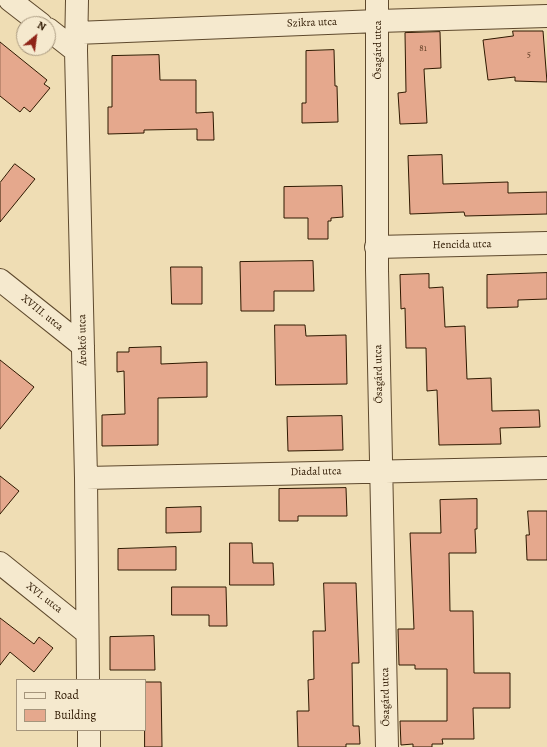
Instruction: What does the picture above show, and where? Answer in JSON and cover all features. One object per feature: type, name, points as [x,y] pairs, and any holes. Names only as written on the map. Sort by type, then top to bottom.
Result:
[{"type":"street","points":[[10,0],[31,16]]},
{"type":"street","name":"Ároktő utca","points":[[77,0],[76,42],[86,478],[88,679]]},
{"type":"street","name":"Szikra utca","points":[[76,42],[378,10],[547,16]]},
{"type":"street","name":"Ősagárd utca","points":[[378,10],[376,247],[387,747]]},
{"type":"street","points":[[56,33],[76,42]]},
{"type":"street","name":"Hencida utca","points":[[376,247],[547,243]]},
{"type":"street","name":"XVIII. utca","points":[[0,280],[83,346]]},
{"type":"street","name":"Diadal utca","points":[[86,478],[547,468]]},
{"type":"street","name":"XVI. utca","points":[[0,564],[88,633]]},
{"type":"street","points":[[89,731],[89,747]]},
{"type":"building","points":[[513,31],[543,31],[547,82],[515,81],[515,77],[488,80],[483,40],[513,36]]},
{"type":"building","points":[[440,32],[441,68],[424,69],[427,123],[400,124],[398,93],[406,92],[405,33]]},
{"type":"building","points":[[0,42],[47,80],[44,84],[50,88],[30,112],[24,107],[20,112],[0,96]]},
{"type":"building","points":[[334,50],[338,122],[302,123],[302,103],[306,103],[306,51]]},
{"type":"building","points":[[159,55],[160,80],[196,80],[196,113],[213,112],[214,140],[197,140],[197,129],[144,130],[144,133],[108,134],[108,107],[112,107],[112,56]]},
{"type":"building","points":[[442,155],[443,184],[508,182],[508,193],[547,192],[547,214],[465,216],[464,212],[410,214],[408,156]]},
{"type":"building","points":[[15,164],[35,179],[0,222],[0,183]]},
{"type":"building","points":[[342,186],[343,217],[331,218],[331,221],[328,221],[328,239],[308,239],[308,218],[284,218],[284,187]]},
{"type":"building","points":[[313,261],[314,291],[274,291],[274,311],[241,311],[240,262]]},
{"type":"building","points":[[171,267],[202,267],[202,304],[172,304]]},
{"type":"building","points":[[547,273],[547,299],[518,300],[518,307],[487,308],[487,275]]},
{"type":"building","points":[[429,274],[429,288],[443,287],[445,327],[465,326],[467,379],[491,378],[492,411],[539,410],[540,427],[500,428],[501,444],[439,445],[437,390],[427,391],[426,348],[406,348],[405,308],[401,309],[400,275]]},
{"type":"building","points":[[275,325],[305,325],[306,336],[346,335],[347,384],[276,385]]},
{"type":"building","points":[[161,347],[161,364],[207,362],[207,397],[158,398],[158,445],[102,446],[102,415],[125,414],[124,371],[117,372],[117,352],[129,352],[129,348]]},
{"type":"building","points":[[0,360],[34,387],[0,429]]},
{"type":"building","points":[[342,416],[343,450],[288,451],[287,417]]},
{"type":"building","points":[[0,476],[19,491],[0,514]]},
{"type":"building","points":[[346,488],[347,516],[298,516],[298,521],[279,521],[279,489]]},
{"type":"building","points":[[477,499],[477,529],[475,529],[476,553],[449,553],[450,611],[473,611],[474,673],[510,673],[510,708],[473,708],[474,739],[442,739],[443,744],[432,744],[432,747],[413,747],[413,744],[401,745],[400,721],[447,721],[447,669],[415,669],[415,665],[399,665],[398,629],[414,629],[410,533],[441,533],[440,500]]},
{"type":"building","points":[[201,507],[201,532],[166,533],[166,508]]},
{"type":"building","points":[[528,511],[547,511],[547,560],[527,560],[526,535],[529,535]]},
{"type":"building","points":[[230,543],[252,543],[253,563],[273,563],[274,585],[230,585]]},
{"type":"building","points":[[176,547],[176,570],[118,570],[118,549]]},
{"type":"building","points":[[324,583],[356,583],[359,663],[352,663],[353,726],[359,726],[360,744],[346,744],[346,747],[298,747],[297,711],[309,711],[308,680],[314,679],[313,631],[325,631]]},
{"type":"building","points":[[172,587],[226,587],[227,626],[209,626],[209,615],[172,615]]},
{"type":"building","points":[[0,618],[34,644],[39,637],[53,648],[34,672],[10,652],[0,665]]},
{"type":"building","points":[[154,636],[155,670],[110,670],[110,637]]},
{"type":"building","points":[[146,682],[161,682],[162,747],[145,747]]}]
